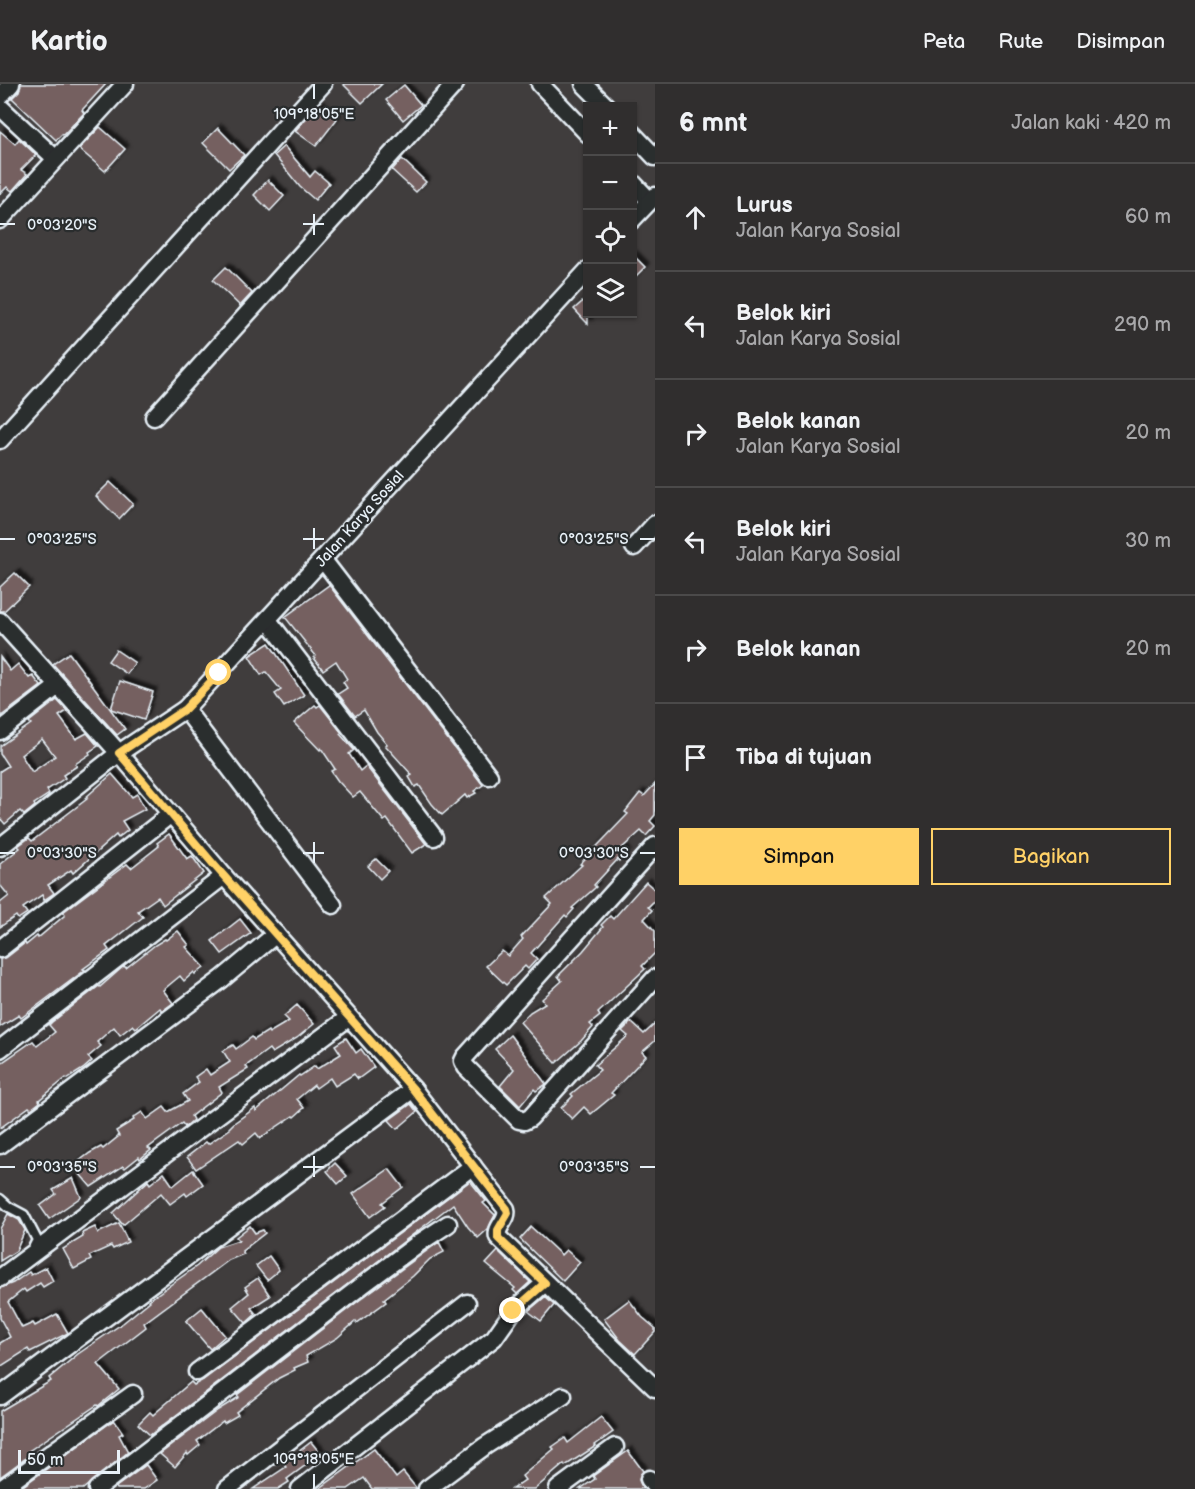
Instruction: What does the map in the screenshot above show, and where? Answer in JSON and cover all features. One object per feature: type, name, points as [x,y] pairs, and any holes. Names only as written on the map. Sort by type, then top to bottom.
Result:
[{"type":"street","points":[[0,96],[11,84]]},
{"type":"street","points":[[0,220],[125,84]]},
{"type":"street","points":[[0,440],[323,84]]},
{"type":"street","points":[[153,417],[455,84]]},
{"type":"street","points":[[540,84],[583,129]]},
{"type":"street","points":[[585,84],[602,102]]},
{"type":"street","points":[[0,107],[55,158]]},
{"type":"street","points":[[637,138],[655,157]]},
{"type":"street","points":[[637,185],[653,198],[637,216]]},
{"type":"street","name":"Jalan Karya Sosial","points":[[0,847],[119,753],[185,709],[583,275]]},
{"type":"street","points":[[634,547],[655,524]]},
{"type":"street","points":[[323,560],[489,776]]},
{"type":"street","points":[[268,620],[434,837]]},
{"type":"street","points":[[1,623],[119,753],[348,1018],[413,1089],[508,1213],[498,1230],[498,1238],[655,1388]]},
{"type":"street","points":[[0,731],[58,686]]},
{"type":"street","points":[[185,709],[333,905]]},
{"type":"street","points":[[0,949],[171,814]]},
{"type":"street","points":[[655,846],[465,1057],[466,1067],[519,1120],[524,1121],[530,1118],[655,978]]},
{"type":"street","points":[[0,1049],[224,876]]},
{"type":"street","points":[[0,1145],[212,986],[276,934]]},
{"type":"street","points":[[0,1278],[348,1018]]},
{"type":"street","points":[[0,1396],[413,1089]]},
{"type":"street","points":[[197,1372],[473,1166]]},
{"type":"street","points":[[97,1489],[364,1284],[447,1224]]},
{"type":"street","points":[[300,1489],[494,1338],[513,1311],[545,1283]]},
{"type":"street","points":[[226,1489],[467,1303]]},
{"type":"street","points":[[1,1489],[133,1394]]},
{"type":"street","points":[[427,1489],[485,1446],[563,1396]]},
{"type":"street","points":[[558,1489],[615,1447]]},
{"type":"lane","points":[[0,1199],[24,1215],[37,1240],[29,1256]]},
{"type":"building","points":[[21,84],[106,84],[82,110],[84,113],[56,140],[12,98],[19,91]]},
{"type":"building","points":[[343,84],[382,84],[362,103]]},
{"type":"building","points":[[404,85],[421,105],[403,120],[386,100]]},
{"type":"building","points":[[318,105],[337,119],[316,146],[295,131]]},
{"type":"building","points":[[100,127],[125,149],[105,171],[79,149]]},
{"type":"building","points":[[218,128],[244,155],[229,169],[203,143]]},
{"type":"building","points":[[0,131],[15,144],[19,139],[36,155],[21,170],[27,174],[12,191],[7,187],[0,194]]},
{"type":"building","points":[[284,146],[310,177],[315,171],[329,183],[315,200],[300,187],[274,155]]},
{"type":"building","points":[[402,159],[426,182],[416,192],[392,170]]},
{"type":"building","points":[[268,180],[284,196],[270,211],[254,195]]},
{"type":"building","points":[[637,259],[645,267],[637,275]]},
{"type":"building","points":[[226,267],[252,293],[240,306],[213,280]]},
{"type":"building","points":[[583,301],[583,318],[588,318],[588,324],[574,309]]},
{"type":"building","points":[[110,482],[133,504],[119,519],[96,496]]},
{"type":"building","points":[[15,573],[29,587],[4,611],[0,611],[0,587]]},
{"type":"building","points":[[329,585],[483,785],[467,798],[465,795],[442,815],[419,785],[415,787],[409,777],[412,775],[385,745],[387,744],[364,710],[355,716],[338,694],[347,688],[343,682],[347,679],[336,661],[323,670],[314,658],[316,656],[285,617]]},
{"type":"building","points":[[269,643],[304,695],[284,707],[275,694],[281,690],[266,672],[261,675],[249,656]]},
{"type":"building","points":[[116,650],[135,663],[127,674],[108,661]]},
{"type":"building","points":[[69,653],[125,729],[117,735],[53,664]]},
{"type":"building","points":[[0,657],[10,671],[18,664],[29,678],[33,676],[41,686],[0,717]]},
{"type":"building","points":[[120,681],[153,692],[144,720],[111,709]]},
{"type":"building","points":[[57,700],[67,711],[59,716],[76,739],[87,733],[98,746],[75,764],[77,766],[63,775],[65,778],[47,790],[49,794],[34,804],[35,806],[24,815],[20,811],[5,824],[0,818],[0,771],[8,766],[0,754],[0,746],[31,724],[29,722]],"holes":[[[42,739],[55,756],[32,772],[21,755]]]},
{"type":"building","points":[[315,705],[317,707],[320,705],[354,750],[349,754],[360,771],[366,766],[426,844],[412,853],[387,819],[384,821],[360,792],[353,797],[338,781],[331,771],[335,769],[321,748],[320,750],[294,723]]},
{"type":"building","points":[[112,774],[132,797],[137,794],[145,809],[122,821],[128,830],[118,838],[116,835],[73,873],[71,870],[48,885],[54,893],[44,900],[42,895],[23,908],[27,913],[18,919],[16,916],[0,927],[0,903],[9,896],[0,885],[0,864],[20,848],[18,846],[29,838],[32,841],[87,799],[85,798]]},
{"type":"building","points":[[655,784],[655,815],[650,821],[655,826],[646,836],[641,831],[622,848],[627,853],[619,861],[618,859],[594,885],[596,887],[572,908],[574,909],[567,917],[565,915],[531,953],[537,959],[528,969],[525,966],[506,985],[486,966],[502,951],[508,956],[523,939],[521,937],[552,904],[546,898],[582,865],[580,864],[628,814],[625,812],[640,793],[644,796]]},
{"type":"building","points":[[169,834],[187,859],[192,856],[204,873],[163,905],[158,897],[138,911],[143,917],[106,946],[109,950],[21,1018],[19,1015],[0,1027],[0,959],[7,957],[37,936],[38,938],[65,915],[63,912],[127,864],[131,868],[159,846],[157,843]]},
{"type":"building","points":[[376,859],[388,871],[380,879],[368,866]]},
{"type":"building","points":[[646,882],[655,890],[655,900],[648,907],[652,910],[644,919],[655,931],[655,953],[642,966],[645,969],[598,1013],[600,1016],[590,1024],[593,1027],[581,1041],[556,1063],[520,1022],[530,1012],[545,1003],[542,999],[562,981],[558,976],[583,951],[603,927],[601,925],[610,916],[613,919]]},
{"type":"building","points":[[240,919],[251,933],[222,954],[212,941]]},
{"type":"building","points":[[178,931],[189,945],[186,947],[204,967],[184,981],[180,976],[163,990],[173,1003],[162,1011],[160,1008],[136,1028],[133,1025],[120,1035],[114,1027],[97,1042],[101,1046],[88,1057],[92,1061],[83,1069],[66,1078],[31,1109],[29,1107],[0,1128],[0,1064],[33,1041],[37,1046],[55,1032],[49,1025],[52,1022],[100,987],[124,966],[126,968],[155,945]]},
{"type":"building","points":[[297,1005],[314,1024],[297,1038],[272,1053],[269,1049],[246,1066],[248,1069],[219,1087],[222,1092],[191,1116],[193,1120],[185,1127],[182,1123],[148,1148],[151,1150],[140,1159],[139,1157],[125,1168],[123,1166],[91,1187],[74,1167],[90,1153],[101,1147],[103,1149],[119,1136],[116,1131],[142,1112],[147,1119],[164,1107],[168,1112],[188,1101],[183,1094],[199,1082],[195,1077],[206,1069],[210,1075],[230,1062],[223,1051],[233,1045],[236,1049],[252,1037],[254,1040],[289,1021],[284,1016]]},
{"type":"building","points":[[631,1022],[644,1034],[655,1024],[655,1041],[642,1052],[646,1056],[611,1093],[614,1095],[591,1114],[584,1107],[572,1119],[561,1108],[573,1096],[571,1094],[600,1070],[595,1065],[628,1036],[622,1031]]},
{"type":"building","points":[[510,1035],[546,1084],[536,1091],[534,1089],[520,1106],[500,1086],[514,1069],[495,1049]]},
{"type":"building","points":[[346,1038],[356,1053],[361,1049],[374,1067],[358,1079],[354,1074],[335,1086],[330,1078],[316,1088],[314,1085],[297,1099],[304,1108],[294,1117],[260,1138],[256,1133],[243,1144],[239,1140],[196,1169],[187,1157],[206,1142],[208,1144],[230,1129],[234,1123],[255,1108],[256,1111],[299,1075],[315,1066],[317,1069],[341,1054],[335,1045]]},
{"type":"building","points":[[411,1104],[417,1112],[397,1129],[389,1120]]},
{"type":"building","points":[[335,1163],[347,1176],[338,1184],[327,1171]]},
{"type":"building","points":[[389,1169],[403,1187],[382,1203],[385,1206],[370,1217],[353,1194]]},
{"type":"building","points":[[193,1170],[203,1184],[187,1196],[185,1193],[170,1204],[161,1193],[123,1225],[113,1213],[148,1181],[150,1184],[164,1173],[173,1186]]},
{"type":"building","points":[[73,1178],[81,1197],[49,1219],[40,1206],[56,1194],[53,1190]]},
{"type":"building","points":[[470,1181],[486,1201],[483,1203],[495,1215],[488,1229],[478,1238],[453,1204],[150,1435],[138,1424],[150,1412],[153,1415],[191,1382],[194,1385],[203,1380]]},
{"type":"building","points":[[8,1214],[19,1220],[25,1230],[16,1251],[0,1261],[0,1229]]},
{"type":"building","points":[[119,1223],[128,1242],[113,1249],[111,1246],[89,1256],[91,1260],[74,1269],[63,1249],[83,1237],[82,1233],[95,1227],[98,1233]]},
{"type":"building","points":[[250,1226],[255,1233],[263,1230],[265,1233],[242,1251],[244,1254],[229,1260],[144,1323],[146,1327],[98,1364],[119,1389],[98,1406],[27,1452],[30,1455],[0,1477],[0,1411],[51,1381],[49,1378],[78,1354],[123,1323],[218,1247],[239,1240],[236,1237]]},
{"type":"building","points":[[531,1227],[561,1255],[566,1250],[580,1262],[563,1281],[520,1239]]},
{"type":"building","points":[[439,1242],[444,1252],[430,1259],[384,1299],[386,1302],[357,1323],[356,1321],[337,1338],[306,1356],[308,1362],[279,1378],[236,1412],[238,1415],[224,1423],[223,1421],[197,1441],[200,1445],[188,1455],[187,1453],[175,1467],[160,1454],[239,1397],[237,1395],[370,1292]]},
{"type":"building","points":[[498,1251],[530,1282],[517,1294],[513,1290],[515,1288],[486,1264]]},
{"type":"building","points":[[269,1256],[279,1270],[267,1280],[256,1266]]},
{"type":"building","points":[[46,1267],[53,1281],[43,1287],[40,1283],[26,1292],[24,1289],[8,1302],[22,1328],[33,1323],[35,1326],[57,1314],[68,1333],[30,1352],[28,1349],[0,1367],[0,1343],[10,1337],[0,1318],[0,1288],[13,1283],[29,1272],[31,1275]]},
{"type":"building","points":[[258,1278],[270,1296],[251,1308],[256,1314],[246,1323],[232,1307],[249,1293],[245,1287]]},
{"type":"building","points":[[545,1297],[554,1305],[541,1321],[528,1311]]},
{"type":"building","points":[[629,1300],[642,1317],[655,1328],[655,1332],[635,1354],[620,1340],[604,1319]]},
{"type":"building","points":[[202,1308],[225,1336],[210,1349],[186,1321]]},
{"type":"building","points":[[601,1417],[613,1432],[596,1446],[565,1466],[564,1464],[535,1489],[512,1489],[525,1480],[522,1476],[554,1449],[552,1447],[565,1438],[568,1443]]},
{"type":"building","points":[[114,1420],[123,1433],[119,1435],[128,1452],[83,1489],[19,1489]]},
{"type":"building","points":[[311,1442],[321,1454],[287,1479],[289,1482],[278,1489],[253,1489],[286,1467],[284,1463]]},
{"type":"building","points":[[374,1449],[396,1478],[403,1472],[417,1489],[372,1489],[364,1478],[348,1489],[319,1489]]},
{"type":"building","points":[[628,1451],[643,1471],[639,1480],[643,1489],[580,1489],[595,1479],[593,1476]]},
{"type":"building","points":[[146,1465],[157,1480],[144,1489],[117,1489],[116,1487]]},
{"type":"route","points":[[219,673],[185,709],[119,753],[215,866],[413,1089],[507,1209],[508,1213],[498,1230],[498,1238],[545,1283],[513,1311]]}]
